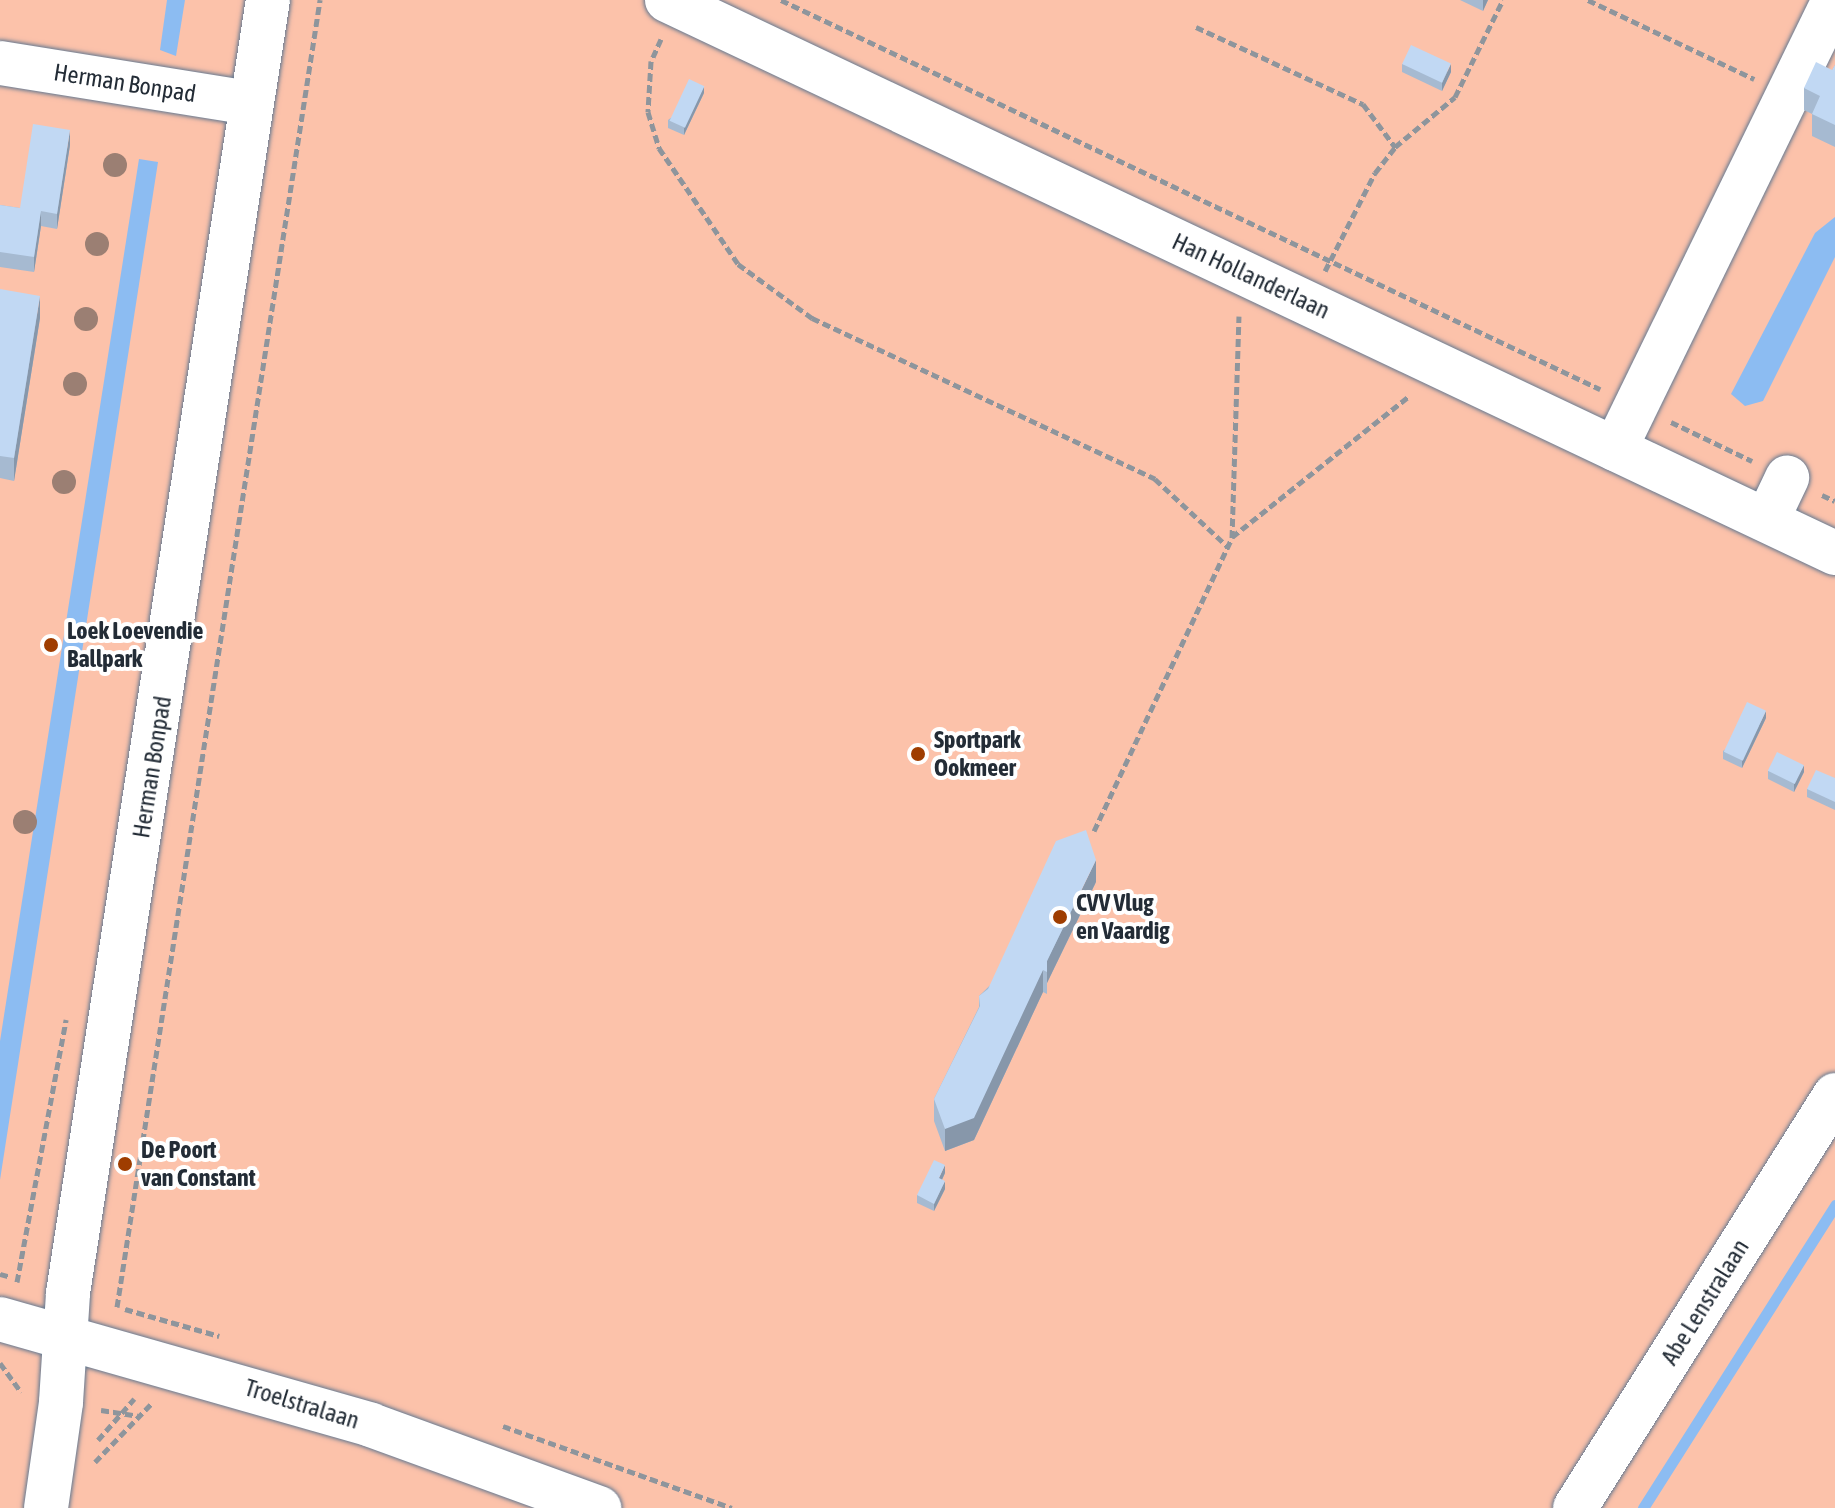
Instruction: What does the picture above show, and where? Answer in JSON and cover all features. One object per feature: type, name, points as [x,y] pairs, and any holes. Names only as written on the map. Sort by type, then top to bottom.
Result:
[{"type":"street","name":"Herman Bonpad","points":[[46,1508],[65,1336],[268,0]]},
{"type":"street","points":[[1615,449],[1834,0]]},
{"type":"street","name":"Han Hollanderlaan","points":[[672,2],[1835,553]]},
{"type":"street","name":"Herman Bonpad","points":[[0,63],[251,103]]},
{"type":"street","points":[[1767,520],[1787,478]]},
{"type":"street","name":"Abe Lenstralaan","points":[[1575,1508],[1835,1095]]},
{"type":"street","name":"Troelstralaan","points":[[0,1319],[65,1336],[168,1350],[599,1508]]},
{"type":"path","points":[[117,1307],[320,0]]},
{"type":"path","points":[[781,0],[1835,501]]},
{"type":"path","points":[[1310,304],[1331,259],[1395,147],[1455,97],[1503,0]]},
{"type":"path","points":[[1588,0],[1788,95]]},
{"type":"path","points":[[672,2],[651,61],[648,112],[659,148],[738,264],[812,318],[1155,479],[1227,546]]},
{"type":"path","points":[[1196,27],[1363,104],[1395,147]]},
{"type":"path","points":[[1232,538],[1240,271],[1237,215]]},
{"type":"path","points":[[1094,831],[1232,538],[1445,368],[1484,333]]},
{"type":"path","points":[[90,1466],[164,1390],[168,1350],[161,1318]]},
{"type":"path","points":[[95,1444],[137,1396],[168,1350]]},
{"type":"shaded area","name":"Sportpark Ookmeer","points":[[0,0],[1835,0],[1835,1508],[0,1508]]},
{"type":"water","points":[[167,0],[185,0],[176,56],[160,50]]},
{"type":"water","points":[[139,159],[158,162],[0,1180],[0,1041]]},
{"type":"water","points":[[1835,217],[1835,257],[1763,401],[1745,406],[1731,394],[1815,233]]},
{"type":"building","points":[[1411,45],[1451,64],[1442,83],[1402,64]]},
{"type":"building","points":[[1816,62],[1832,70],[1835,65],[1835,125],[1812,114],[1820,96],[1804,88]]},
{"type":"building","points":[[689,79],[704,86],[685,128],[670,121]]},
{"type":"building","points":[[33,124],[70,130],[57,214],[41,211],[34,257],[0,252],[0,205],[20,208]]},
{"type":"building","points":[[0,289],[40,296],[14,458],[0,456]]},
{"type":"building","points":[[1747,702],[1766,711],[1743,761],[1724,752]]},
{"type":"building","points":[[1777,752],[1804,765],[1795,784],[1768,771]]},
{"type":"building","points":[[1816,770],[1835,778],[1835,802],[1807,789]]},
{"type":"building","points":[[1086,830],[1096,860],[1047,961],[1047,972],[1043,970],[974,1118],[945,1129],[934,1099],[980,1006],[979,996],[988,989],[1056,841]]},
{"type":"building","points":[[934,1160],[945,1165],[939,1178],[945,1181],[934,1204],[917,1195]]},
{"type":"waterway","points":[[1643,1508],[1835,1205]]},
{"type":"place","name":"Loek Loevendie Ballpark","points":[[51,645]]},
{"type":"place","name":"Sportpark Ookmeer","points":[[918,754]]},
{"type":"place","name":"CVV Vlug en Vaardig","points":[[1060,917]]},
{"type":"place","name":"De Poort van Constant","points":[[125,1164]]}]
